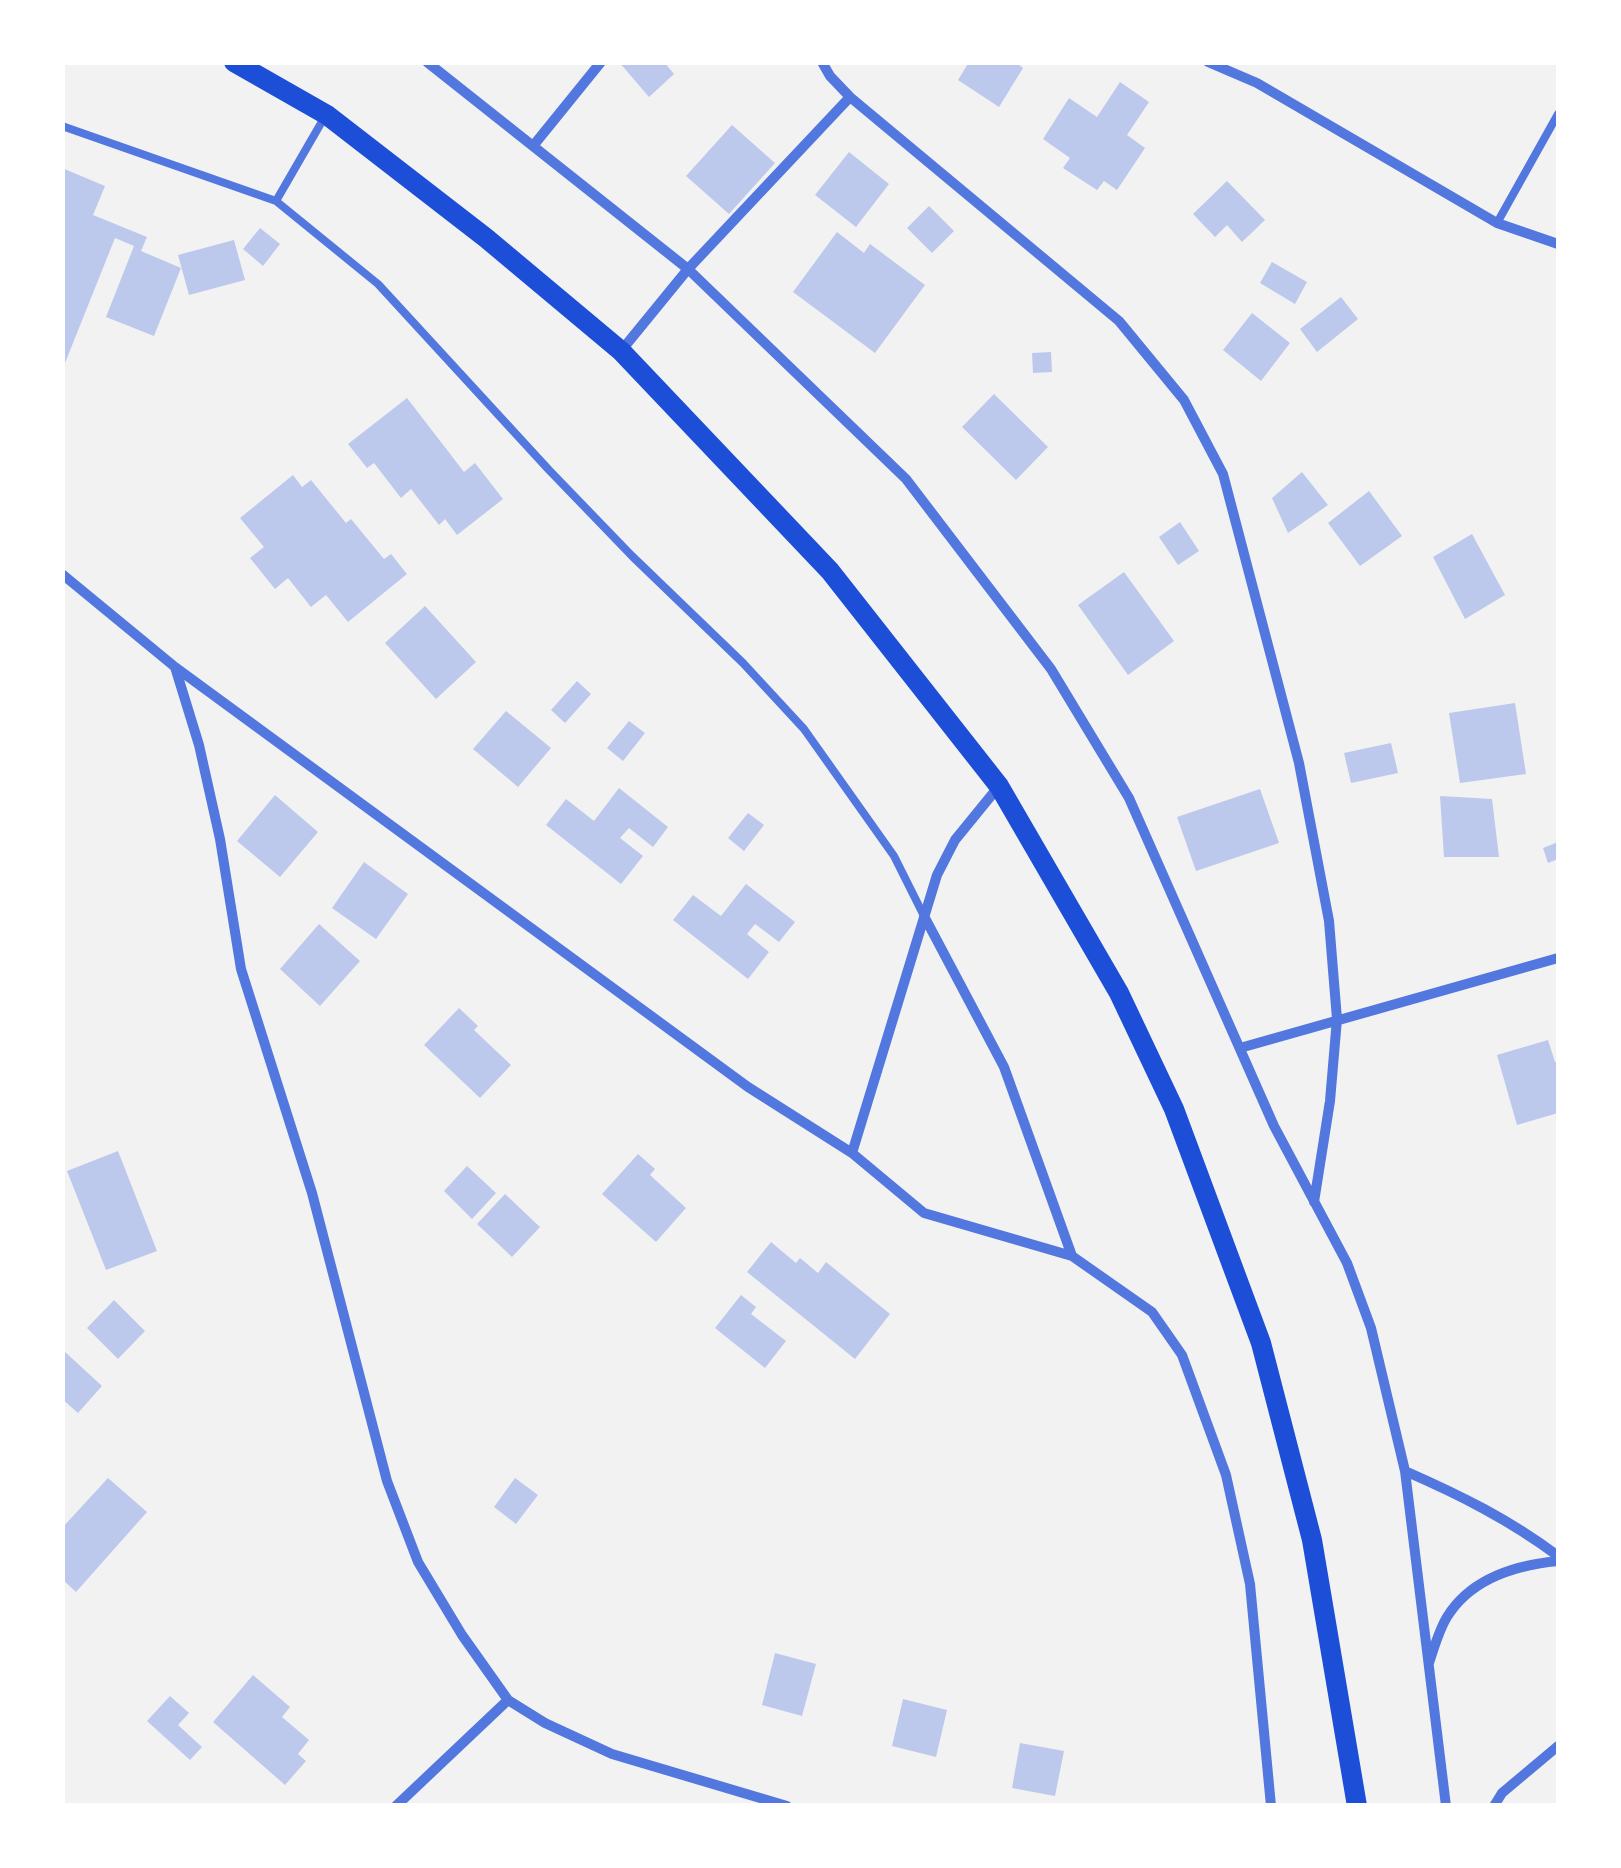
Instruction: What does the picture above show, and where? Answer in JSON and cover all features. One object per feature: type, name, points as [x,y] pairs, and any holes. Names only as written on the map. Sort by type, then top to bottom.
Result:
[{"type":"main road","points":[[234,62],[326,114],[486,238],[621,351],[830,570],[1000,786],[1118,993],[1168,1095],[1261,1343],[1315,1556],[1357,1806]]},
{"type":"street","points":[[428,62],[688,268],[906,479],[1051,669],[1129,798],[1274,1126],[1347,1263],[1370,1328],[1406,1471],[1446,1806]]},
{"type":"street","points":[[533,146],[601,62]]},
{"type":"street","points":[[822,62],[850,97],[1118,321],[1184,400],[1224,474],[1299,763],[1329,920],[1336,1019],[1330,1102],[1314,1202]]},
{"type":"street","points":[[1208,62],[1257,83],[1497,223],[1558,244]]},
{"type":"street","points":[[621,351],[688,268],[850,97]]},
{"type":"street","points":[[62,574],[175,666],[721,1067],[852,1153],[924,1212],[1072,1256],[1152,1312],[1182,1354],[1226,1476],[1250,1584],[1270,1806]]},
{"type":"street","points":[[175,666],[220,839],[241,969],[312,1193],[387,1481],[418,1562],[462,1635],[508,1700],[544,1723],[612,1754],[787,1806]]},
{"type":"street","points":[[852,1153],[937,875],[955,840],[1000,786]]},
{"type":"street","points":[[924,916],[1004,1067],[1072,1256]]},
{"type":"street","points":[[1240,1048],[1558,958]]},
{"type":"street","points":[[1406,1471],[1522,1529],[1558,1558]]},
{"type":"street","points":[[1428,1664],[1447,1616],[1478,1586],[1503,1571],[1558,1558]]},
{"type":"street","points":[[396,1806],[508,1700]]},
{"type":"street","points":[[1494,1806],[1502,1793],[1558,1746]]},
{"type":"lane","points":[[276,201],[326,114]]},
{"type":"lane","points":[[1497,223],[1558,114]]},
{"type":"lane","points":[[62,126],[276,201],[378,284],[549,470],[632,556],[744,662],[804,729],[894,856],[924,916]]},
{"type":"building","points":[[619,62],[664,62],[674,74],[649,97]]},
{"type":"building","points":[[969,62],[1015,62],[1023,68],[999,107],[958,80]]},
{"type":"building","points":[[1120,82],[1149,102],[1127,135],[1145,148],[1117,190],[1104,181],[1097,190],[1063,168],[1070,158],[1043,139],[1069,98],[1097,117]]},
{"type":"building","points":[[732,125],[775,163],[729,214],[686,176]]},
{"type":"building","points":[[849,152],[889,184],[856,227],[815,195]]},
{"type":"building","points":[[62,168],[105,186],[93,215],[147,237],[141,251],[181,268],[154,336],[106,317],[134,246],[115,238],[63,368]]},
{"type":"building","points":[[1227,181],[1265,220],[1242,242],[1227,225],[1215,237],[1193,214]]},
{"type":"building","points":[[929,206],[954,231],[932,253],[907,228]]},
{"type":"building","points":[[260,228],[280,244],[263,266],[243,249]]},
{"type":"building","points":[[837,232],[864,253],[870,244],[925,285],[875,353],[793,292]]},
{"type":"building","points":[[234,240],[245,280],[189,295],[178,255]]},
{"type":"building","points":[[1272,262],[1307,282],[1295,304],[1260,283]]},
{"type":"building","points":[[1341,297],[1358,319],[1317,352],[1300,329]]},
{"type":"building","points":[[1252,313],[1290,343],[1261,381],[1223,350]]},
{"type":"building","points":[[1051,352],[1052,372],[1033,373],[1032,353]]},
{"type":"building","points":[[994,394],[1048,447],[1016,480],[962,427]]},
{"type":"building","points":[[407,398],[464,472],[475,463],[503,499],[457,535],[445,519],[439,525],[411,489],[401,498],[374,463],[367,468],[348,444]]},
{"type":"building","points":[[1302,472],[1328,505],[1288,533],[1272,498]]},
{"type":"building","points":[[293,475],[302,487],[311,480],[346,523],[351,519],[384,559],[391,554],[407,574],[348,622],[326,595],[311,607],[288,578],[275,589],[250,558],[264,547],[240,518]]},
{"type":"building","points":[[1369,491],[1402,536],[1360,566],[1328,523]]},
{"type":"building","points":[[1180,522],[1199,551],[1178,565],[1159,537]]},
{"type":"building","points":[[1472,534],[1505,595],[1465,619],[1433,557]]},
{"type":"building","points":[[1124,572],[1174,641],[1128,675],[1078,605]]},
{"type":"building","points":[[425,606],[476,662],[436,699],[385,643]]},
{"type":"building","points":[[577,681],[591,694],[565,723],[551,710]]},
{"type":"building","points":[[1515,703],[1526,774],[1460,783],[1449,713]]},
{"type":"building","points":[[506,711],[551,748],[518,787],[473,749]]},
{"type":"building","points":[[629,721],[645,733],[623,761],[607,748]]},
{"type":"building","points":[[1391,743],[1398,773],[1351,783],[1344,753]]},
{"type":"building","points":[[619,788],[668,827],[653,847],[629,828],[620,838],[643,856],[621,884],[546,825],[566,799],[594,821]]},
{"type":"building","points":[[1260,789],[1279,843],[1196,871],[1177,817]]},
{"type":"building","points":[[275,795],[318,832],[280,877],[237,841]]},
{"type":"building","points":[[1440,796],[1492,799],[1499,857],[1444,857]]},
{"type":"building","points":[[748,813],[764,825],[744,851],[728,838]]},
{"type":"building","points":[[1558,842],[1558,859],[1548,863],[1543,848]]},
{"type":"building","points":[[364,862],[408,894],[376,939],[332,908]]},
{"type":"building","points":[[746,884],[795,922],[779,942],[755,924],[747,934],[769,952],[748,979],[673,920],[693,895],[721,916]]},
{"type":"building","points":[[319,924],[360,961],[320,1006],[280,969]]},
{"type":"building","points":[[459,1008],[478,1026],[474,1030],[511,1065],[480,1098],[424,1045]]},
{"type":"building","points":[[1548,1040],[1555,1062],[1558,1061],[1558,1113],[1517,1125],[1497,1055]]},
{"type":"building","points":[[118,1151],[157,1251],[106,1270],[67,1171]]},
{"type":"building","points":[[638,1154],[655,1169],[650,1175],[686,1208],[656,1242],[602,1194]]},
{"type":"building","points":[[467,1166],[496,1193],[472,1219],[444,1191]]},
{"type":"building","points":[[505,1194],[540,1227],[512,1257],[477,1224]]},
{"type":"building","points":[[771,1242],[796,1263],[800,1258],[818,1273],[826,1262],[890,1314],[855,1359],[747,1272]]},
{"type":"building","points":[[741,1295],[756,1307],[751,1314],[786,1341],[765,1368],[715,1328]]},
{"type":"building","points":[[114,1300],[145,1331],[118,1359],[87,1328]]},
{"type":"building","points":[[64,1351],[102,1386],[78,1413],[62,1399]]},
{"type":"building","points":[[108,1478],[147,1512],[76,1592],[62,1579],[62,1528]]},
{"type":"building","points":[[515,1478],[538,1495],[516,1524],[494,1507]]},
{"type":"building","points":[[775,1653],[816,1664],[802,1716],[762,1705]]},
{"type":"building","points":[[253,1675],[290,1707],[282,1717],[309,1740],[298,1754],[306,1761],[285,1785],[213,1722]]},
{"type":"building","points":[[170,1696],[189,1713],[178,1725],[202,1747],[190,1760],[147,1721]]},
{"type":"building","points":[[903,1699],[947,1710],[936,1757],[892,1746]]},
{"type":"building","points":[[1020,1743],[1064,1751],[1055,1796],[1012,1788]]}]
